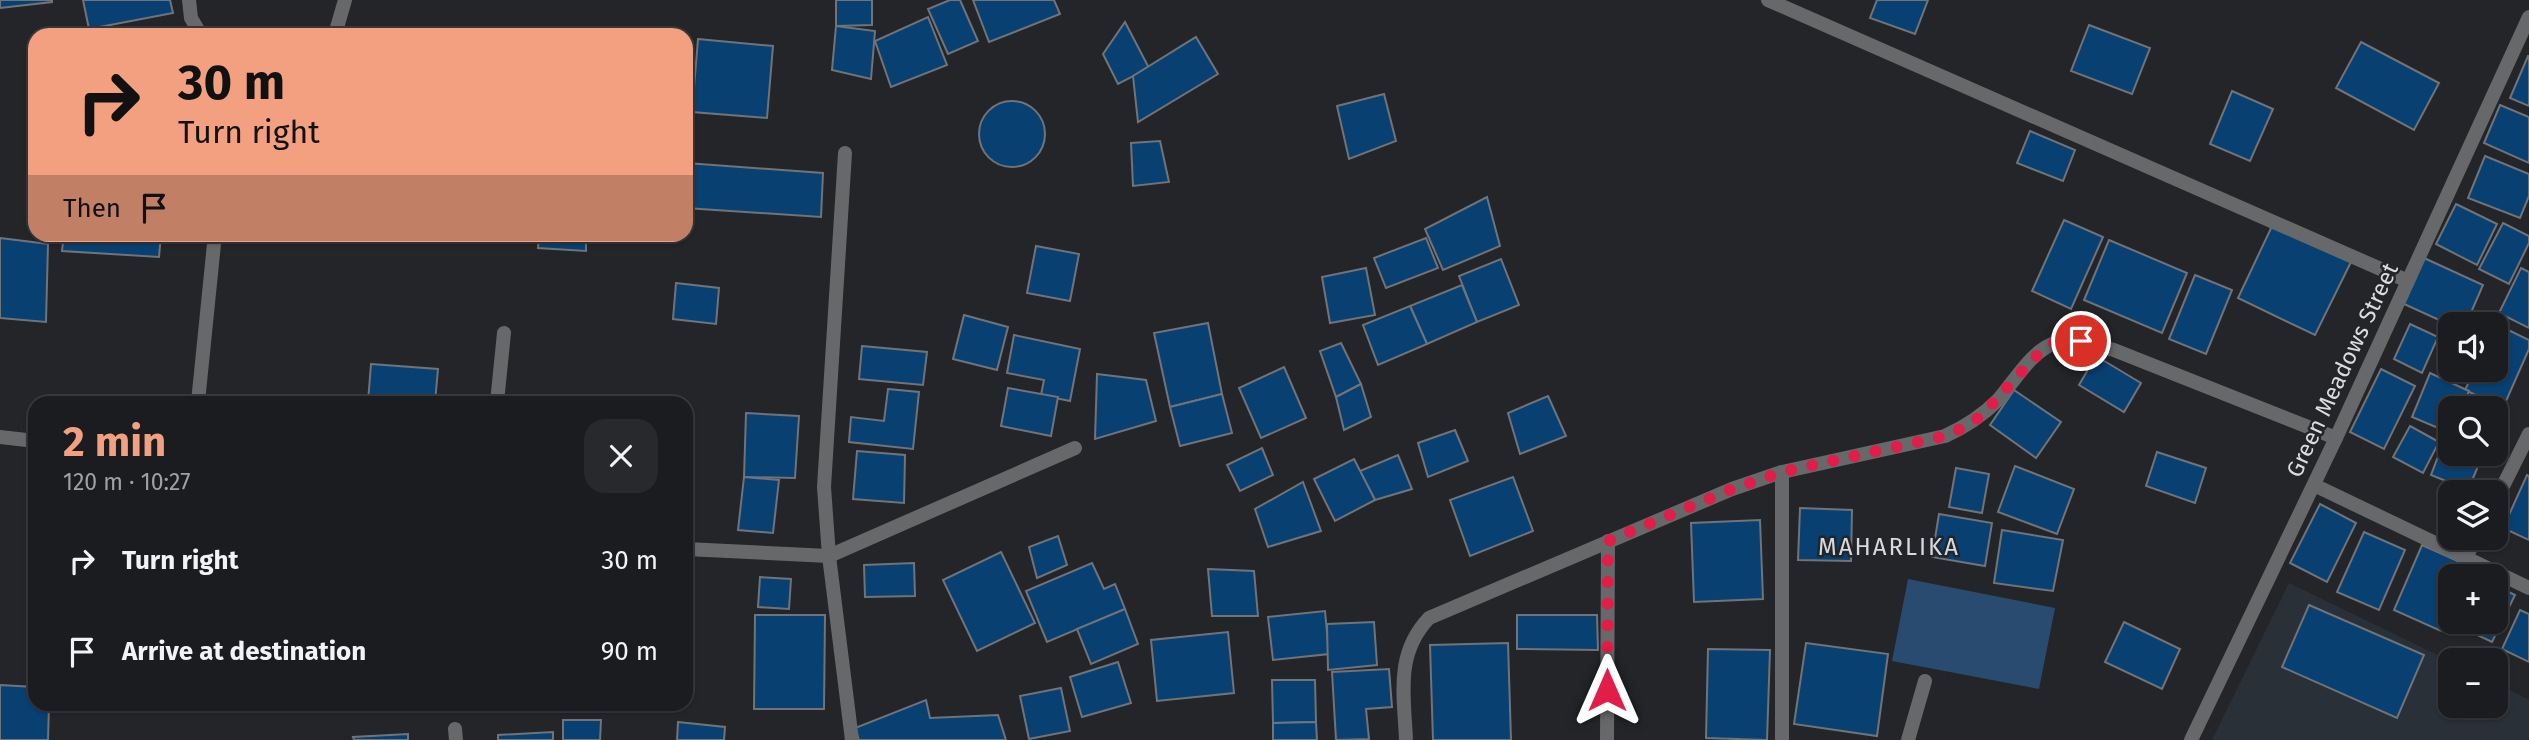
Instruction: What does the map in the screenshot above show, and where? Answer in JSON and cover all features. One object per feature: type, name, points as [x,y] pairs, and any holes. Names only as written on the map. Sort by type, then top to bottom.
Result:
[{"type":"street","points":[[189,0],[191,18],[197,28]]},
{"type":"street","points":[[337,28],[345,0]]},
{"type":"street","points":[[1768,0],[2408,281]]},
{"type":"street","name":"Green Meadows Street","points":[[2191,740],[2336,438],[2529,17]]},
{"type":"street","points":[[845,153],[824,487],[829,556],[852,740]]},
{"type":"street","points":[[199,396],[214,242]]},
{"type":"street","points":[[498,396],[504,333]]},
{"type":"street","points":[[1406,740],[1403,687],[1405,665],[1409,645],[1416,631],[1429,618],[1732,489],[1782,472],[1945,436],[1967,426],[1982,415],[2035,357],[2054,343],[2081,341],[2114,350],[2336,438]]},
{"type":"street","points":[[2506,480],[2529,434]]},
{"type":"street","points":[[0,437],[28,440]]},
{"type":"street","points":[[693,549],[829,556],[1075,448]]},
{"type":"street","points":[[1782,472],[1782,740]]},
{"type":"street","points":[[2314,485],[2529,588]]},
{"type":"street","points":[[1607,740],[1608,541]]},
{"type":"street","points":[[2466,558],[2470,550]]},
{"type":"street","points":[[1908,740],[1925,681]]},
{"type":"shaded area","points":[[1908,579],[2055,608],[2039,689],[1892,661]]},
{"type":"shaded area","points":[[2289,583],[2438,655],[2438,718],[2508,718],[2508,689],[2529,700],[2529,740],[2212,740]]},
{"type":"building","points":[[0,0],[52,0],[52,2],[0,8]]},
{"type":"building","points":[[83,0],[170,0],[173,13],[89,28]]},
{"type":"building","points":[[836,0],[872,0],[872,25],[836,26]]},
{"type":"building","points":[[950,0],[960,0],[978,41],[948,54],[928,9]]},
{"type":"building","points":[[973,0],[1054,0],[1060,14],[989,42]]},
{"type":"building","points":[[1877,0],[1928,0],[1915,34],[1870,18]]},
{"type":"building","points":[[928,17],[947,65],[891,87],[875,41]]},
{"type":"building","points":[[1125,22],[1149,68],[1118,84],[1103,54]]},
{"type":"building","points":[[2089,25],[2150,48],[2132,94],[2071,71]]},
{"type":"building","points":[[836,26],[875,31],[871,79],[832,70]]},
{"type":"building","points":[[1196,37],[1218,74],[1138,122],[1133,76]]},
{"type":"building","points":[[698,39],[773,46],[767,118],[693,112]]},
{"type":"building","points":[[2361,42],[2439,83],[2414,130],[2336,88]]},
{"type":"building","points":[[2529,56],[2529,106],[2510,98]]},
{"type":"building","points":[[2232,91],[2273,109],[2250,161],[2210,144]]},
{"type":"building","points":[[1384,94],[1396,141],[1349,159],[1337,106]]},
{"type":"building","points":[[1012,101],[1035,111],[1045,134],[1035,157],[1012,167],[989,157],[979,134],[989,111]]},
{"type":"building","points":[[2500,105],[2529,117],[2529,163],[2484,143]]},
{"type":"building","points":[[2030,131],[2075,150],[2063,181],[2017,163]]},
{"type":"building","points":[[1160,141],[1169,182],[1133,186],[1131,143]]},
{"type":"building","points":[[2485,156],[2529,174],[2529,196],[2520,218],[2468,198]]},
{"type":"building","points":[[693,164],[823,173],[821,217],[693,208]]},
{"type":"building","points":[[1487,197],[1500,246],[1443,270],[1425,229]]},
{"type":"building","points":[[2456,204],[2497,224],[2477,265],[2436,244]]},
{"type":"building","points":[[2064,220],[2103,237],[2071,309],[2032,291]]},
{"type":"building","points":[[2503,223],[2529,236],[2529,243],[2509,284],[2479,269]]},
{"type":"building","points":[[2273,224],[2351,262],[2315,335],[2238,298]]},
{"type":"building","points":[[0,238],[48,244],[46,322],[0,318]]},
{"type":"building","points":[[1426,238],[1438,268],[1386,288],[1374,258]]},
{"type":"building","points":[[2109,240],[2187,273],[2162,333],[2084,300]]},
{"type":"building","points":[[63,242],[160,242],[159,257],[62,251]]},
{"type":"building","points":[[538,242],[586,242],[586,251],[538,248]]},
{"type":"building","points":[[1036,246],[1079,254],[1070,301],[1027,293]]},
{"type":"building","points":[[2424,258],[2483,285],[2471,312],[2438,312],[2438,320],[2404,304]]},
{"type":"building","points":[[1501,259],[1519,305],[1477,322],[1459,276]]},
{"type":"building","points":[[1366,268],[1375,315],[1330,323],[1322,277]]},
{"type":"building","points":[[2521,268],[2529,272],[2529,328],[2508,318],[2508,312],[2499,312]]},
{"type":"building","points":[[2195,275],[2232,290],[2206,354],[2169,339]]},
{"type":"building","points":[[676,283],[719,288],[716,324],[673,319]]},
{"type":"building","points":[[1462,285],[1477,322],[1427,344],[1410,306]]},
{"type":"building","points":[[1410,306],[1427,344],[1378,365],[1363,325]]},
{"type":"building","points":[[964,315],[1008,327],[997,370],[953,359]]},
{"type":"building","points":[[1208,323],[1222,394],[1170,407],[1154,333]]},
{"type":"building","points":[[2410,324],[2438,337],[2422,373],[2394,359]]},
{"type":"building","points":[[2508,330],[2529,340],[2529,349],[2508,397],[2478,396],[2465,390],[2469,382],[2508,382]]},
{"type":"building","points":[[1014,335],[1080,349],[1070,401],[1041,395],[1044,380],[1007,373]]},
{"type":"building","points":[[1341,343],[1361,384],[1336,397],[1320,351]]},
{"type":"building","points":[[862,346],[927,352],[923,385],[859,379]]},
{"type":"building","points":[[2096,356],[2141,383],[2124,412],[2079,385]]},
{"type":"building","points":[[371,364],[438,369],[436,396],[368,396]]},
{"type":"building","points":[[1284,367],[1306,418],[1261,438],[1239,388]]},
{"type":"building","points":[[2381,369],[2415,386],[2384,449],[2350,432]]},
{"type":"building","points":[[2430,373],[2438,377],[2438,382],[2450,382],[2469,391],[2467,396],[2438,396],[2438,428],[2412,417]]},
{"type":"building","points":[[1097,374],[1146,380],[1156,421],[1095,439]]},
{"type":"building","points":[[1361,384],[1371,417],[1344,430],[1336,397]]},
{"type":"building","points":[[1008,388],[1058,397],[1051,436],[1001,426]]},
{"type":"building","points":[[888,389],[919,392],[913,449],[849,442],[851,417],[884,421]]},
{"type":"building","points":[[2014,390],[2061,422],[2036,458],[1990,425]]},
{"type":"building","points":[[1222,394],[1232,433],[1180,446],[1170,407]]},
{"type":"building","points":[[1548,396],[1566,436],[1520,454],[1508,413]]},
{"type":"building","points":[[746,413],[799,416],[795,478],[744,477]]},
{"type":"building","points":[[2410,426],[2438,441],[2423,473],[2393,457]]},
{"type":"building","points":[[1455,430],[1468,461],[1428,477],[1418,443]]},
{"type":"building","points":[[1262,448],[1273,475],[1240,491],[1227,465]]},
{"type":"building","points":[[857,451],[905,455],[904,503],[853,499]]},
{"type":"building","points":[[2157,452],[2206,468],[2195,503],[2146,486]]},
{"type":"building","points":[[1398,455],[1412,489],[1375,500],[1360,471]]},
{"type":"building","points":[[2438,457],[2438,466],[2478,466],[2472,480],[2443,480],[2431,475]]},
{"type":"building","points":[[1354,459],[1375,500],[1335,521],[1314,479]]},
{"type":"building","points":[[2015,466],[2074,489],[2057,534],[1998,512]]},
{"type":"building","points":[[1956,468],[1989,474],[1982,513],[1949,507]]},
{"type":"building","points":[[2527,475],[2529,540],[2508,530],[2508,517]]},
{"type":"building","points":[[744,477],[779,480],[773,533],[738,530]]},
{"type":"building","points":[[1513,477],[1533,531],[1470,556],[1450,500]]},
{"type":"building","points":[[1303,482],[1321,531],[1268,547],[1255,509]]},
{"type":"building","points":[[2320,504],[2356,523],[2327,582],[2290,563]]},
{"type":"building","points":[[1800,508],[1852,510],[1851,561],[1798,560]]},
{"type":"building","points":[[1939,514],[1992,523],[1985,566],[1932,557]]},
{"type":"building","points":[[1760,520],[1763,599],[1694,602],[1691,523]]},
{"type":"building","points":[[2002,530],[2063,540],[2053,591],[1994,583]]},
{"type":"building","points":[[2364,532],[2405,550],[2379,610],[2337,592]]},
{"type":"building","points":[[1058,536],[1067,565],[1037,578],[1029,547]]},
{"type":"building","points":[[2422,545],[2465,564],[2438,564],[2438,630],[2394,610]]},
{"type":"building","points":[[1001,552],[1035,623],[977,651],[943,580]]},
{"type":"building","points":[[914,563],[915,596],[865,597],[864,565]]},
{"type":"building","points":[[1092,563],[1104,589],[1115,584],[1125,609],[1047,642],[1026,591]]},
{"type":"building","points":[[1208,569],[1254,571],[1258,616],[1212,616]]},
{"type":"building","points":[[760,577],[791,579],[789,609],[758,607]]},
{"type":"building","points":[[2508,592],[2515,595],[2508,609]]},
{"type":"building","points":[[2309,605],[2424,655],[2397,718],[2282,667]]},
{"type":"building","points":[[1125,609],[1138,644],[1091,664],[1077,629]]},
{"type":"building","points":[[2520,610],[2529,614],[2529,662],[2508,652],[2508,648],[2502,648]]},
{"type":"building","points":[[1325,611],[1329,654],[1273,660],[1268,617]]},
{"type":"building","points":[[755,615],[825,615],[824,709],[754,709]]},
{"type":"building","points":[[1517,615],[1597,615],[1598,650],[1517,649]]},
{"type":"building","points":[[1374,622],[1377,665],[1328,670],[1327,624]]},
{"type":"building","points":[[2124,622],[2180,649],[2162,689],[2105,662]]},
{"type":"building","points":[[1228,632],[1234,693],[1157,701],[1151,640]]},
{"type":"building","points":[[2475,634],[2496,634],[2492,642]]},
{"type":"building","points":[[1508,643],[1511,740],[1433,740],[1430,645]]},
{"type":"building","points":[[1806,643],[1888,654],[1877,736],[1794,724]]},
{"type":"building","points":[[1708,649],[1770,650],[1767,740],[1706,738]]},
{"type":"building","points":[[1118,662],[1131,703],[1082,717],[1070,677]]},
{"type":"building","points":[[1389,669],[1392,707],[1366,709],[1369,739],[1336,740],[1332,672]]},
{"type":"building","points":[[1272,680],[1315,680],[1316,722],[1273,723]]},
{"type":"building","points":[[0,685],[28,687],[28,711],[49,711],[48,740],[0,740]]},
{"type":"building","points":[[1061,688],[1070,731],[1029,739],[1020,696]]},
{"type":"building","points":[[926,700],[930,718],[998,715],[1006,740],[859,740],[855,728]]},
{"type":"building","points":[[563,720],[601,720],[600,740],[563,740]]},
{"type":"building","points":[[678,722],[725,727],[724,740],[677,740]]},
{"type":"building","points":[[1316,722],[1317,740],[1273,740],[1273,723]]},
{"type":"building","points":[[553,732],[553,740],[498,740],[498,735]]},
{"type":"building","points":[[408,734],[408,740],[354,740],[353,737]]},
{"type":"district","name":"MAHARLIKA","points":[[1889,547]]},
{"type":"route","points":[[1607,690],[1608,541],[1732,489],[1782,472],[1945,436],[1967,426],[1982,415],[2035,357],[2054,343],[2081,341]]}]
